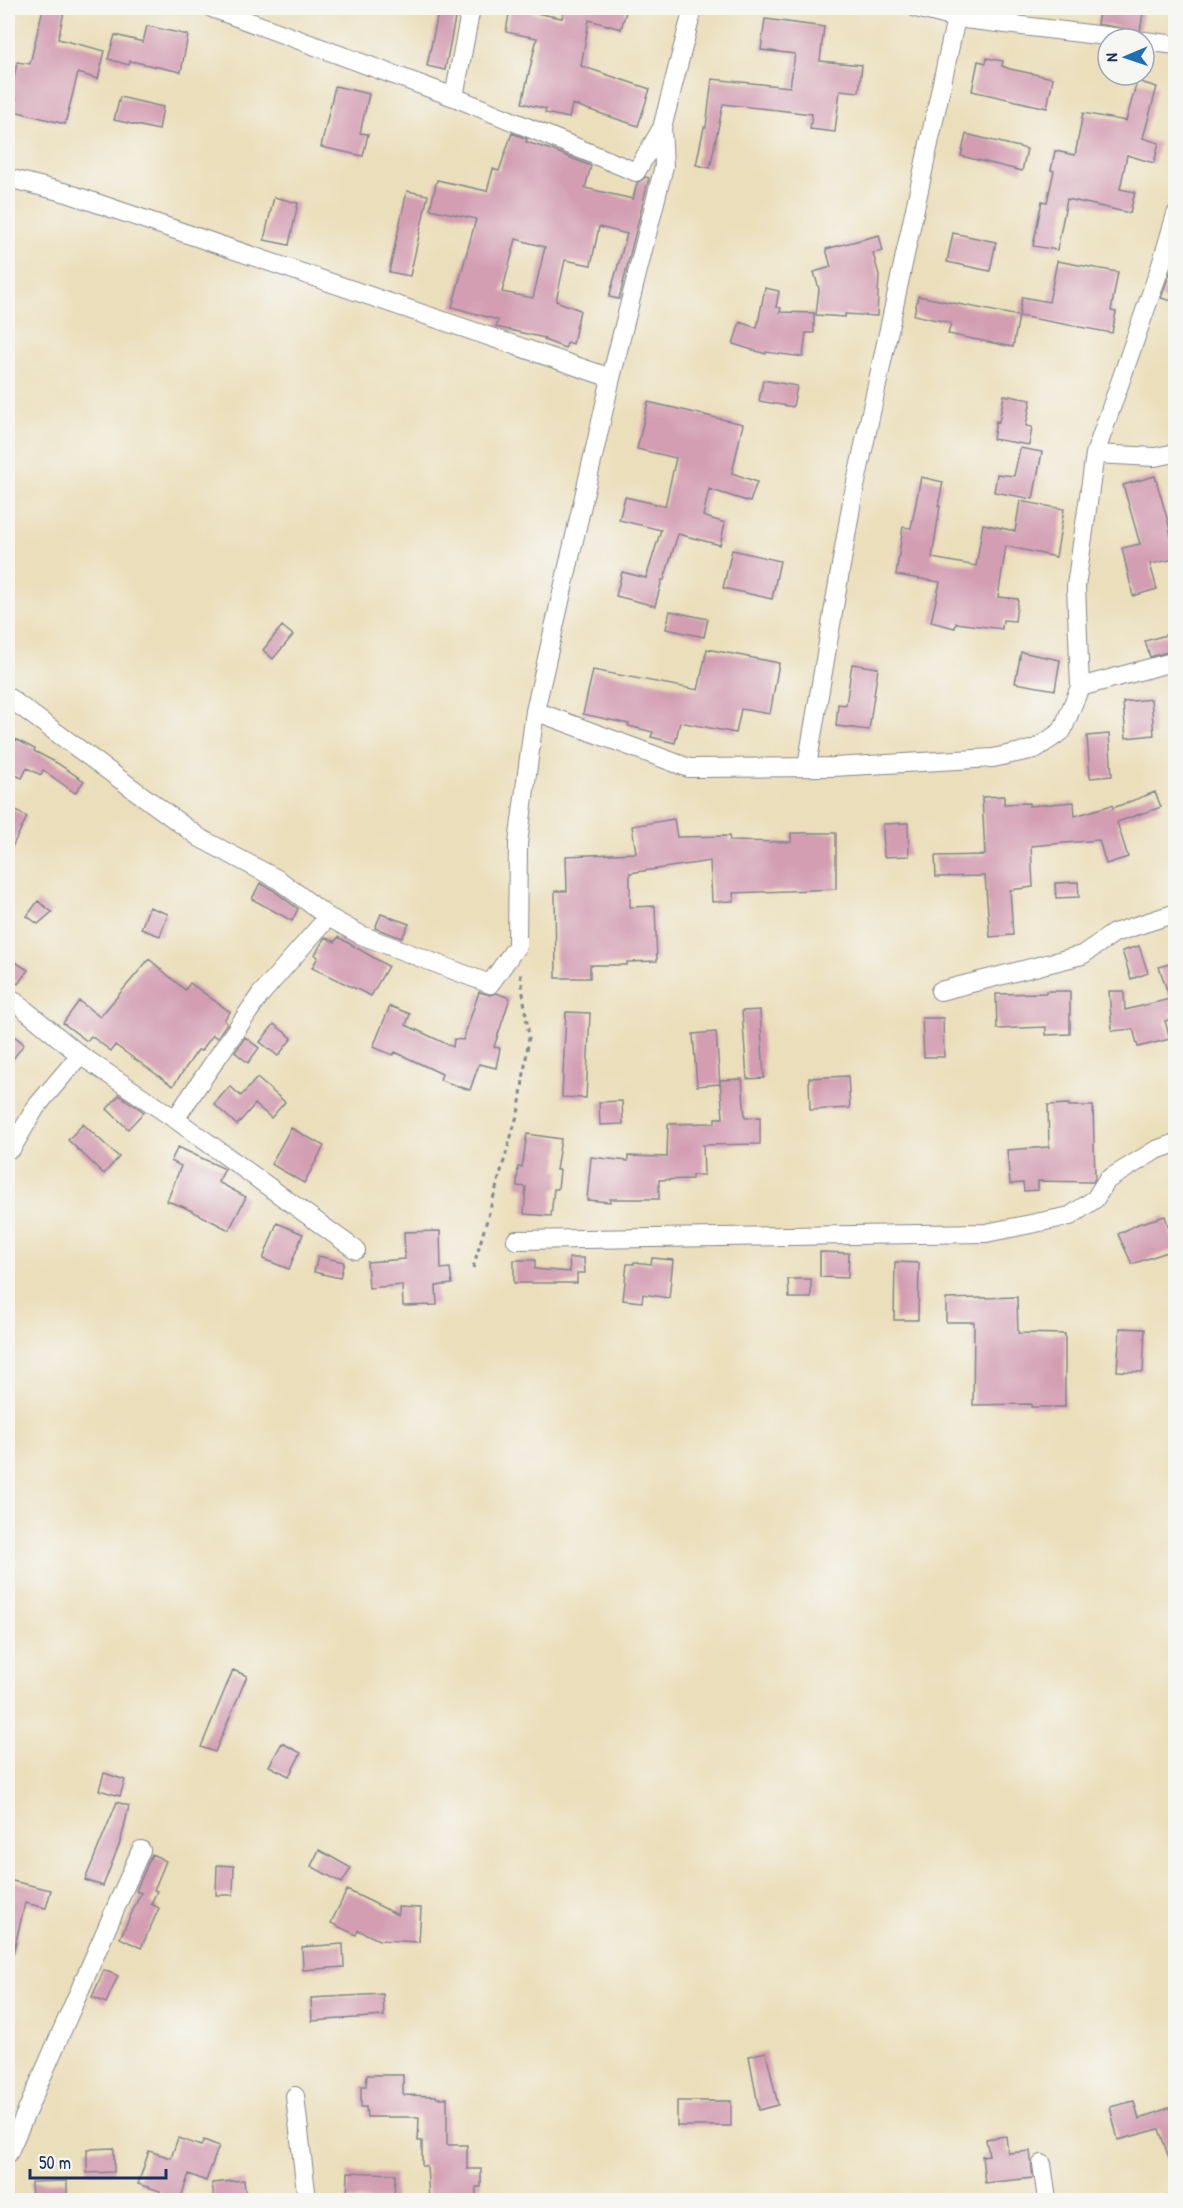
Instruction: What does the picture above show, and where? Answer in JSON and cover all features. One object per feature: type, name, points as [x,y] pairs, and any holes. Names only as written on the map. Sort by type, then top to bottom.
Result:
[{"type":"street","points":[[212,8],[454,97],[636,172],[662,128],[693,8]]},
{"type":"street","points":[[454,97],[471,8]]},
{"type":"street","points":[[916,8],[956,18],[1096,35]]},
{"type":"street","points":[[807,766],[852,501],[956,18]]},
{"type":"street","points":[[1156,42],[1176,45]]},
{"type":"street","points":[[8,697],[200,838],[279,880],[328,917],[361,935],[490,984],[517,946],[518,844],[535,711],[611,378],[664,166],[662,128]]},
{"type":"street","points":[[8,178],[66,193],[611,378]]},
{"type":"street","points":[[535,711],[689,768],[833,767],[993,758],[1035,749],[1062,731],[1080,687],[1076,585],[1095,454],[1161,265],[1176,214]]},
{"type":"street","points":[[1095,454],[1155,457],[1176,453]]},
{"type":"street","points":[[1080,687],[1176,661]]},
{"type":"street","points":[[940,991],[1082,956],[1114,933],[1176,913]]},
{"type":"street","points":[[175,1119],[260,995],[328,917]]},
{"type":"street","points":[[8,996],[80,1055],[175,1119],[356,1250]]},
{"type":"street","points":[[12,1148],[36,1107],[80,1055]]},
{"type":"street","points":[[516,1240],[986,1233],[1070,1216],[1095,1199],[1107,1180],[1156,1150],[1176,1143]]},
{"type":"street","points":[[8,2154],[141,1850]]},
{"type":"street","points":[[295,2096],[307,2200]]},
{"type":"street","points":[[1042,2164],[1047,2200]]},
{"type":"path","points":[[473,1268],[519,1109],[529,1037],[517,946]]},
{"type":"path","points":[[1158,2200],[1176,2194]]},
{"type":"building","points":[[43,8],[65,8],[58,39],[105,51],[98,79],[78,73],[65,124],[14,111],[16,99],[10,98],[17,62],[30,64]]},
{"type":"building","points":[[439,8],[457,8],[445,70],[427,66]]},
{"type":"building","points":[[510,8],[562,18],[561,8],[627,8],[621,29],[589,20],[581,66],[650,89],[638,126],[572,104],[569,118],[545,113],[546,109],[522,103],[537,38],[506,32]]},
{"type":"building","points":[[1100,8],[1144,8],[1141,27],[1097,24]]},
{"type":"building","points":[[765,19],[824,27],[820,61],[862,65],[859,92],[840,90],[835,132],[810,129],[812,114],[723,104],[710,168],[696,165],[704,127],[706,127],[712,79],[790,87],[795,54],[761,50]]},
{"type":"building","points":[[147,26],[188,35],[181,72],[130,61],[129,65],[108,59],[115,35],[143,42]]},
{"type":"building","points":[[987,58],[1003,61],[1002,66],[1010,69],[1053,78],[1047,108],[972,91],[978,61],[986,63]]},
{"type":"building","points":[[335,86],[369,94],[360,133],[368,134],[363,156],[321,147]]},
{"type":"building","points":[[1135,87],[1157,87],[1143,138],[1159,143],[1154,163],[1127,155],[1120,189],[1135,192],[1130,213],[1067,199],[1057,250],[1033,246],[1042,201],[1047,202],[1054,171],[1051,170],[1055,151],[1075,155],[1083,113],[1126,121]]},
{"type":"building","points":[[120,97],[163,107],[159,130],[114,120]]},
{"type":"building","points":[[512,133],[527,139],[526,142],[591,166],[585,188],[633,199],[637,183],[646,177],[649,178],[619,299],[609,297],[627,234],[599,227],[591,265],[565,260],[556,301],[580,310],[573,344],[568,342],[565,348],[544,340],[545,338],[496,327],[498,320],[452,307],[476,219],[430,209],[437,180],[487,191],[493,169],[499,171]],"holes":[[[516,239],[545,247],[533,298],[502,292]]]},
{"type":"building","points":[[966,134],[1027,149],[1022,171],[961,156]]},
{"type":"building","points":[[407,191],[428,195],[410,276],[389,272]]},
{"type":"building","points":[[274,197],[298,203],[289,245],[264,240]]},
{"type":"building","points":[[953,233],[996,242],[990,271],[947,262]]},
{"type":"building","points":[[879,235],[883,251],[873,253],[879,275],[877,316],[816,315],[819,289],[814,272],[831,267],[826,249]]},
{"type":"building","points":[[1176,256],[1176,302],[1161,298]]},
{"type":"building","points":[[1057,261],[1118,272],[1111,311],[1116,312],[1112,333],[1019,316],[1022,297],[1049,302]]},
{"type":"building","points":[[765,288],[779,291],[776,307],[781,308],[780,312],[814,313],[814,333],[806,333],[803,357],[766,352],[766,354],[733,344],[740,322],[757,328]]},
{"type":"building","points":[[918,296],[1019,316],[1013,347],[948,334],[951,323],[914,315]]},
{"type":"building","points":[[763,380],[797,386],[793,407],[759,401]]},
{"type":"building","points":[[1004,395],[1031,400],[1026,426],[1032,427],[1029,445],[993,439]]},
{"type":"building","points":[[648,402],[743,424],[732,473],[757,482],[750,502],[709,489],[703,516],[725,523],[720,545],[678,534],[655,606],[616,596],[622,572],[646,578],[661,530],[619,520],[625,497],[665,506],[676,458],[637,449]]},
{"type":"building","points":[[1020,448],[1042,452],[1033,499],[994,492],[997,474],[1014,476]]},
{"type":"building","points":[[1155,476],[1169,525],[1175,559],[1150,564],[1157,589],[1133,596],[1122,548],[1140,544],[1123,485]]},
{"type":"building","points":[[921,477],[943,482],[932,558],[976,566],[983,524],[1015,531],[1020,501],[1064,509],[1056,557],[1006,546],[998,597],[1018,599],[1015,621],[1003,620],[1002,629],[956,623],[955,628],[931,622],[940,582],[896,575],[903,527],[911,528]]},
{"type":"building","points":[[732,550],[780,561],[772,599],[723,588]]},
{"type":"building","points":[[670,611],[708,619],[704,637],[666,629]]},
{"type":"building","points":[[282,626],[293,635],[273,659],[263,650]]},
{"type":"building","points":[[1166,635],[1171,651],[1150,657],[1145,641]]},
{"type":"building","points":[[707,649],[779,663],[770,714],[741,709],[736,733],[680,722],[675,743],[651,737],[653,732],[628,726],[629,724],[583,714],[593,670],[698,690]]},
{"type":"building","points":[[1021,652],[1060,660],[1055,690],[1015,683]]},
{"type":"building","points":[[852,664],[878,668],[869,730],[836,726],[838,704],[846,705]]},
{"type":"building","points":[[1151,699],[1154,735],[1126,738],[1123,702]]},
{"type":"building","points":[[1109,734],[1112,776],[1090,778],[1087,736]]},
{"type":"building","points":[[15,739],[35,749],[34,751],[84,781],[75,793],[43,770],[41,775],[27,768],[22,778],[8,772],[8,756]]},
{"type":"building","points":[[1155,792],[1161,807],[1117,822],[1128,857],[1106,864],[1099,840],[1031,846],[1033,887],[1010,890],[1013,935],[990,937],[985,876],[936,877],[935,856],[985,855],[982,797],[1004,796],[1004,804],[1029,803],[1029,806],[1074,802],[1075,816],[1112,805],[1113,808]]},
{"type":"building","points":[[8,806],[27,817],[8,855]]},
{"type":"building","points":[[674,819],[677,837],[729,836],[730,841],[791,842],[791,833],[836,833],[836,889],[733,893],[734,901],[712,902],[710,861],[630,873],[630,907],[655,906],[657,961],[627,962],[627,965],[590,965],[590,978],[556,978],[555,891],[567,891],[566,856],[636,853],[632,826]]},
{"type":"building","points":[[908,823],[909,856],[884,857],[883,824]]},
{"type":"building","points":[[1078,882],[1079,897],[1056,898],[1055,883]]},
{"type":"building","points":[[260,883],[298,909],[292,921],[252,899]]},
{"type":"building","points":[[38,901],[52,912],[38,924],[27,916]]},
{"type":"building","points":[[149,907],[168,914],[160,936],[141,929]]},
{"type":"building","points":[[381,914],[409,924],[402,938],[375,928]]},
{"type":"building","points":[[325,937],[335,942],[338,937],[388,966],[371,996],[312,968],[318,957],[315,955]]},
{"type":"building","points":[[1139,946],[1148,973],[1131,979],[1122,951]]},
{"type":"building","points":[[149,959],[185,990],[190,983],[230,1012],[224,1020],[227,1023],[217,1038],[213,1035],[201,1051],[198,1050],[173,1086],[115,1045],[111,1051],[91,1036],[87,1041],[63,1023],[79,1001],[100,1017]]},
{"type":"building","points":[[15,962],[28,970],[18,984],[8,976]]},
{"type":"building","points":[[1176,962],[1176,1012],[1171,1013],[1172,1019],[1165,1021],[1170,1039],[1138,1047],[1133,1029],[1112,1031],[1109,991],[1124,991],[1125,1010],[1170,999],[1159,967]]},
{"type":"building","points":[[1046,991],[1070,991],[1070,1034],[1046,1035],[1046,1027],[997,1029],[996,994],[1046,993]]},
{"type":"building","points":[[479,992],[490,995],[496,993],[510,998],[494,1047],[500,1048],[496,1068],[479,1064],[470,1090],[440,1080],[442,1074],[395,1052],[393,1055],[373,1047],[390,1006],[410,1014],[406,1025],[453,1047],[454,1039],[463,1040]]},
{"type":"building","points":[[760,1010],[764,1078],[747,1079],[742,1011]]},
{"type":"building","points":[[566,1012],[590,1013],[586,1098],[562,1097]]},
{"type":"building","points":[[922,1018],[943,1018],[944,1057],[924,1057]]},
{"type":"building","points":[[274,1024],[292,1038],[278,1056],[260,1042]]},
{"type":"building","points":[[8,1031],[24,1044],[8,1066]]},
{"type":"building","points":[[716,1032],[720,1084],[697,1086],[693,1034]]},
{"type":"building","points":[[245,1037],[259,1048],[248,1063],[235,1052]]},
{"type":"building","points":[[848,1076],[850,1108],[810,1110],[809,1078]]},
{"type":"building","points":[[257,1078],[285,1102],[271,1118],[255,1104],[237,1125],[214,1104],[230,1086],[241,1096]]},
{"type":"building","points":[[742,1079],[745,1118],[760,1117],[760,1144],[703,1145],[704,1175],[692,1175],[692,1179],[659,1180],[659,1199],[610,1199],[610,1202],[587,1200],[591,1157],[628,1161],[628,1156],[667,1157],[668,1124],[715,1123],[715,1118],[723,1118],[720,1080]]},
{"type":"building","points":[[119,1095],[144,1112],[128,1129],[107,1109]]},
{"type":"building","points":[[622,1101],[623,1124],[600,1125],[599,1102]]},
{"type":"building","points":[[1069,1104],[1069,1106],[1093,1106],[1095,1178],[1093,1182],[1038,1181],[1038,1190],[1024,1191],[1023,1183],[1010,1184],[1007,1150],[1049,1147],[1048,1105]]},
{"type":"building","points":[[83,1124],[119,1157],[104,1174],[68,1140]]},
{"type":"building","points":[[291,1128],[324,1146],[304,1183],[271,1164]]},
{"type":"building","points":[[527,1134],[561,1139],[556,1170],[560,1170],[558,1189],[554,1189],[551,1216],[524,1214],[526,1187],[517,1186],[518,1167],[522,1167]]},
{"type":"building","points":[[178,1147],[225,1169],[218,1182],[246,1197],[229,1230],[167,1201],[181,1166],[171,1161]]},
{"type":"building","points":[[1165,1216],[1176,1249],[1132,1264],[1118,1234],[1138,1224]]},
{"type":"building","points":[[277,1223],[303,1234],[289,1269],[263,1259]]},
{"type":"building","points":[[440,1231],[441,1269],[450,1268],[452,1284],[436,1286],[437,1305],[403,1306],[402,1285],[369,1288],[367,1262],[405,1259],[404,1232]]},
{"type":"building","points":[[820,1252],[849,1253],[848,1278],[820,1277]]},
{"type":"building","points":[[318,1256],[344,1262],[340,1278],[314,1272]]},
{"type":"building","points":[[569,1258],[584,1258],[585,1273],[577,1273],[577,1283],[514,1283],[514,1260],[535,1260],[535,1269],[570,1272]]},
{"type":"building","points":[[652,1258],[673,1260],[669,1298],[643,1294],[642,1302],[623,1300],[627,1264],[634,1264],[634,1262],[651,1264]]},
{"type":"building","points":[[895,1262],[919,1263],[918,1320],[894,1320]]},
{"type":"building","points":[[788,1279],[811,1279],[811,1298],[789,1298]]},
{"type":"building","points":[[1017,1297],[1018,1333],[1065,1334],[1065,1407],[1031,1407],[1031,1404],[973,1405],[974,1322],[946,1322],[946,1299]]},
{"type":"building","points":[[1120,1328],[1145,1329],[1143,1372],[1117,1371]]},
{"type":"building","points":[[233,1670],[247,1676],[215,1752],[201,1747]]},
{"type":"building","points":[[282,1743],[301,1753],[289,1776],[269,1766]]},
{"type":"building","points":[[104,1773],[125,1780],[120,1796],[99,1790]]},
{"type":"building","points":[[117,1802],[129,1806],[121,1840],[103,1886],[85,1880]]},
{"type":"building","points":[[319,1850],[351,1868],[342,1883],[311,1866]]},
{"type":"building","points":[[152,1854],[166,1861],[151,1904],[159,1908],[141,1948],[120,1938],[141,1893],[136,1891]]},
{"type":"building","points":[[217,1865],[234,1866],[233,1895],[216,1895]]},
{"type":"building","points":[[8,1880],[51,1890],[46,1908],[25,1903],[13,1954],[8,1953]]},
{"type":"building","points":[[347,1890],[398,1915],[398,1907],[421,1908],[419,1942],[379,1940],[358,1930],[356,1935],[331,1923]]},
{"type":"building","points":[[343,1944],[344,1967],[303,1970],[302,1947]]},
{"type":"building","points":[[104,1970],[118,1976],[106,2003],[92,1997]]},
{"type":"building","points":[[383,1994],[384,2016],[312,2021],[311,1998]]},
{"type":"building","points":[[766,2052],[778,2105],[759,2110],[749,2056]]},
{"type":"building","points":[[367,2075],[403,2075],[403,2095],[447,2098],[447,2145],[467,2145],[467,2169],[481,2169],[481,2187],[476,2187],[476,2200],[429,2200],[427,2166],[422,2166],[422,2141],[418,2141],[419,2117],[367,2117],[366,2107],[361,2107],[361,2086],[366,2086]]},
{"type":"building","points":[[677,2101],[731,2101],[731,2126],[677,2126]]},
{"type":"building","points":[[1134,2101],[1139,2119],[1176,2105],[1176,2170],[1173,2170],[1159,2129],[1118,2140],[1110,2107]]},
{"type":"building","points":[[1006,2136],[1008,2153],[1030,2151],[1033,2178],[985,2183],[982,2156],[989,2155],[986,2139]]},
{"type":"building","points":[[178,2138],[201,2146],[204,2140],[219,2146],[206,2181],[189,2174],[180,2200],[157,2200],[160,2191],[138,2184],[149,2151],[171,2158]]},
{"type":"building","points":[[114,2148],[114,2172],[87,2173],[87,2149]]},
{"type":"building","points":[[348,2172],[395,2174],[394,2200],[347,2200]]},
{"type":"building","points":[[244,2180],[246,2200],[214,2200],[212,2183]]},
{"type":"building","points":[[67,2181],[67,2200],[32,2200],[31,2182]]}]
